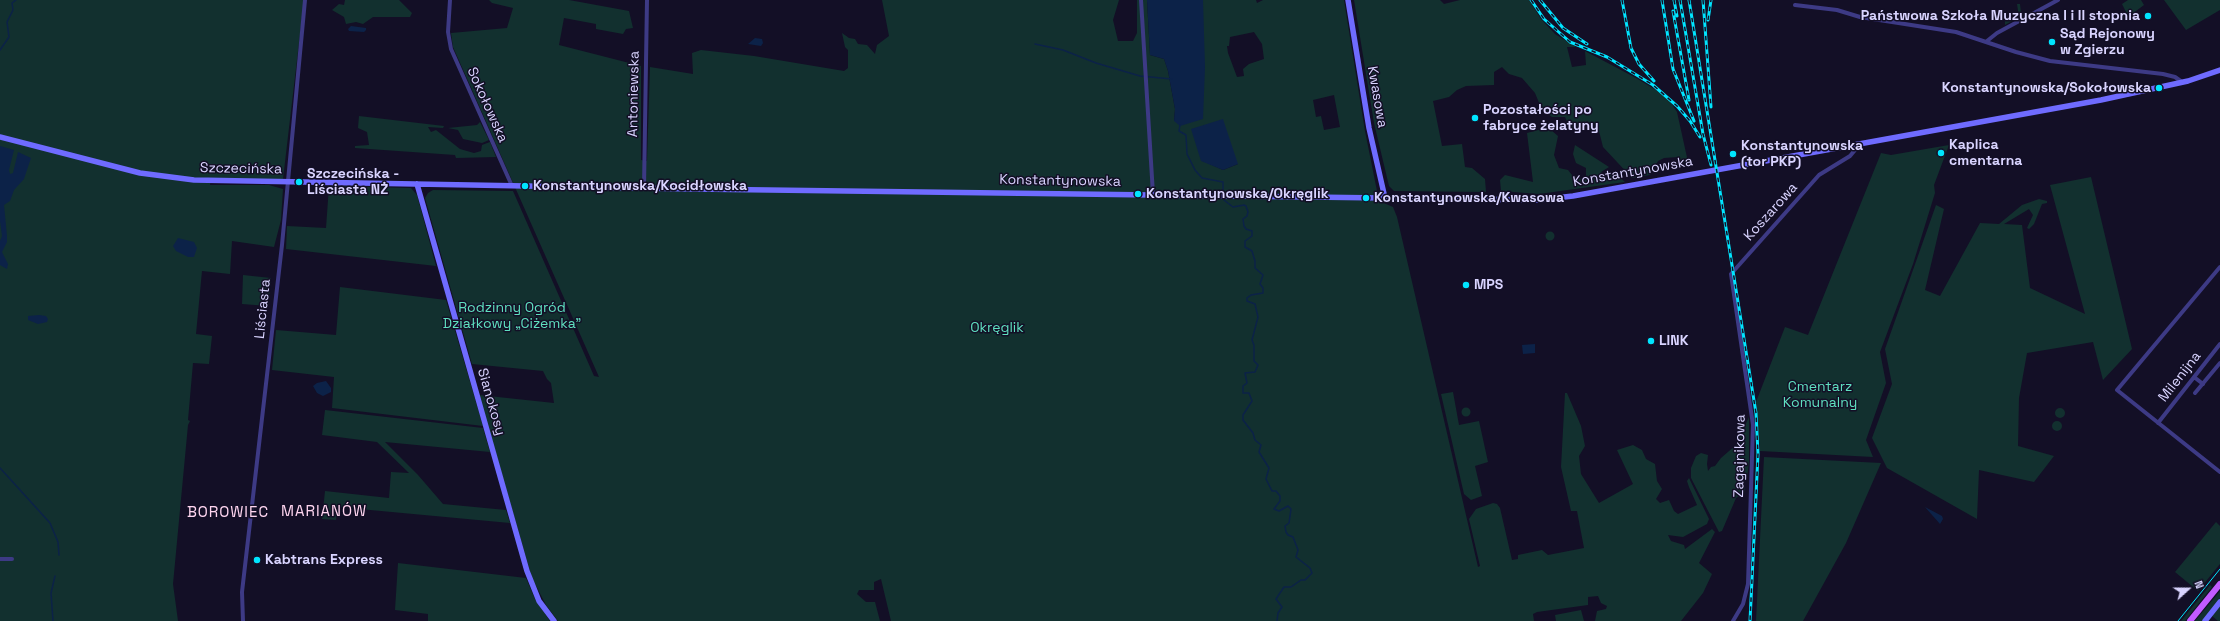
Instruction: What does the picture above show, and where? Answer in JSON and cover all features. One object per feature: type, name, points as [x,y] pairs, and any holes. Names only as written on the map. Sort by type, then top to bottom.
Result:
[{"type":"main road","name":"Kwasowa","points":[[1348,0],[1369,128],[1384,198]]},
{"type":"main road","name":"Konstantynowska","points":[[512,186],[1523,200],[1558,198],[2101,100],[2182,82],[2220,70]]},
{"type":"main road","name":"Szczecińska","points":[[0,137],[124,169],[163,177],[194,180],[512,186]]},
{"type":"main road","name":"Sianokosy","points":[[417,184],[526,571],[537,597],[554,621]]},
{"type":"main road","points":[[2190,621],[2220,584]]},
{"type":"main road","points":[[2205,621],[2220,602]]},
{"type":"street","name":"Liściasta","points":[[243,621],[243,585],[282,245],[305,0]]},
{"type":"street","name":"Sokołowska","points":[[450,0],[448,32],[458,66],[512,186]]},
{"type":"street","name":"Antoniewska","points":[[644,188],[646,0]]},
{"type":"street","points":[[1142,0],[1154,194]]},
{"type":"street","points":[[1987,41],[2058,0]]},
{"type":"street","points":[[1794,4],[1838,10],[1860,17],[1956,32],[1987,41],[2016,52],[2050,61],[2163,74],[2175,77],[2182,82]]},
{"type":"street","name":"Koszarowa","points":[[1735,268],[1819,175],[1850,156],[1860,143]]},
{"type":"street","points":[[2220,267],[2116,390],[2220,472]]},
{"type":"street","name":"Zagajnikowa","points":[[1733,621],[1743,604],[1748,590],[1753,440],[1752,414],[1730,278],[1735,268]]},
{"type":"street","name":"Milenijna","points":[[2158,423],[2220,344]]},
{"type":"street","points":[[2195,393],[2220,363]]},
{"type":"street","points":[[2194,377],[2203,384]]},
{"type":"street","points":[[0,559],[12,559]]},
{"type":"green space","points":[[0,0],[304,0],[283,179],[211,179],[210,185],[269,185],[283,189],[281,220],[274,247],[232,241],[230,274],[202,271],[196,334],[212,336],[209,364],[193,363],[188,420],[190,421],[188,425],[173,584],[178,621],[0,621]]},
{"type":"green space","points":[[345,0],[399,0],[412,13],[410,17],[373,17],[363,24],[356,22],[346,24],[344,17],[332,10],[339,4],[344,5]]},
{"type":"green space","points":[[489,0],[569,0],[629,11],[633,28],[626,29],[623,34],[596,29],[596,24],[564,18],[559,45],[641,66],[641,160],[647,161],[650,67],[693,74],[692,53],[701,50],[754,56],[844,71],[848,68],[848,50],[845,47],[842,33],[849,38],[855,39],[858,44],[867,45],[875,54],[877,45],[889,36],[882,0],[1119,0],[1113,20],[1118,41],[1133,41],[1137,33],[1137,0],[1147,0],[1150,55],[1164,59],[1168,71],[1175,109],[1174,121],[1203,112],[1203,0],[1256,0],[1257,3],[1263,0],[1344,0],[1365,131],[1379,201],[1393,207],[1397,217],[1478,567],[1480,566],[1469,519],[1476,509],[1493,503],[1497,504],[1500,508],[1512,560],[1518,559],[1518,555],[1542,550],[1548,555],[1584,548],[1577,511],[1571,511],[1561,467],[1565,393],[1567,393],[1581,426],[1585,446],[1579,456],[1581,474],[1599,503],[1633,484],[1617,450],[1633,445],[1642,450],[1646,459],[1655,464],[1657,481],[1662,489],[1656,499],[1660,503],[1669,500],[1674,511],[1678,514],[1697,505],[1687,481],[1689,478],[1709,519],[1707,524],[1683,537],[1668,535],[1671,541],[1684,545],[1685,549],[1712,529],[1715,532],[1699,563],[1712,574],[1703,593],[1681,621],[1595,621],[1597,611],[1606,609],[1607,606],[1601,603],[1598,596],[1588,597],[1588,605],[1537,612],[1533,614],[1534,621],[891,621],[881,579],[874,582],[874,590],[859,590],[857,594],[866,602],[875,602],[880,621],[558,621],[546,605],[532,578],[479,395],[554,403],[551,383],[543,371],[472,364],[425,198],[428,193],[433,190],[513,191],[594,376],[599,377],[453,47],[451,33],[507,28],[513,8],[492,3]],"holes":[[[1254,32],[1262,44],[1264,59],[1249,64],[1243,69],[1244,76],[1237,77],[1228,53],[1227,46],[1229,46],[1230,37]],[[1334,95],[1340,127],[1324,130],[1321,116],[1316,117],[1313,100]],[[1201,160],[1238,164],[1223,170]]]},
{"type":"green space","points":[[1354,0],[1440,0],[1444,4],[1460,0],[1529,0],[1541,19],[1555,34],[1576,47],[1567,47],[1572,67],[1586,65],[1585,51],[1636,78],[1669,100],[1677,112],[1688,162],[1683,163],[1678,157],[1664,158],[1658,161],[1650,175],[1632,178],[1603,147],[1599,131],[1587,121],[1582,130],[1571,130],[1565,117],[1552,117],[1542,110],[1535,93],[1522,78],[1509,74],[1502,67],[1494,72],[1494,85],[1466,86],[1457,90],[1449,97],[1433,101],[1442,146],[1462,144],[1465,167],[1472,168],[1485,179],[1486,192],[1394,191],[1389,186],[1374,123]]},
{"type":"green space","points":[[2128,0],[2141,0],[2144,5],[2124,20],[2122,15],[2126,12],[2122,4]]},
{"type":"green space","points":[[2164,0],[2220,0],[2220,10],[2186,30]]},
{"type":"green space","points":[[2017,4],[2020,4],[2021,13],[2024,14],[2019,17]]},
{"type":"green space","points":[[2019,17],[2005,25],[2005,19]]},
{"type":"green space","points":[[359,116],[444,126],[443,128],[428,127],[431,132],[436,130],[460,149],[474,153],[481,151],[482,145],[490,142],[496,157],[456,158],[455,155],[355,148],[355,146],[369,145],[367,132],[358,128]]},
{"type":"green space","points":[[480,122],[489,140],[482,143],[463,139],[458,130],[448,128],[477,125]]},
{"type":"green space","points":[[1542,129],[1551,130],[1558,136],[1554,155],[1559,168],[1568,170],[1576,180],[1586,177],[1586,168],[1576,163],[1573,154],[1575,145],[1609,167],[1601,172],[1607,178],[1614,172],[1625,182],[1539,194],[1501,191],[1500,180],[1505,175],[1533,182],[1527,133]]},
{"type":"green space","name":"Cmentarz Komunalny","points":[[1949,145],[1934,185],[1935,193],[1913,264],[1880,352],[1886,383],[1866,440],[1873,457],[1760,451],[1756,402],[1785,327],[1808,335],[1881,153],[1891,155]]},
{"type":"green space","points":[[2091,177],[2132,349],[2103,380],[2093,342],[2027,353],[2019,398],[2018,446],[2054,456],[2034,482],[1979,470],[1977,519],[1887,468],[1872,438],[1892,384],[1885,349],[1936,205],[1944,209],[1925,290],[1940,296],[1980,223],[1999,224],[2022,205],[2039,199],[2047,201],[2047,203],[2042,204],[2034,224],[2029,229],[2027,228],[2033,215],[2029,209],[2004,224],[2022,225],[2030,288],[2085,314],[2050,185]]},
{"type":"green space","points":[[329,186],[411,188],[417,195],[436,266],[286,249],[287,226],[326,228]]},
{"type":"green space","points":[[1550,231],[1555,236],[1550,241],[1545,236]]},
{"type":"green space","points":[[243,275],[271,278],[268,306],[242,304]]},
{"type":"green space","points":[[340,287],[446,300],[483,426],[332,408],[334,377],[272,370],[276,330],[336,335]]},
{"type":"green space","points":[[1453,392],[1459,425],[1479,421],[1488,462],[1475,466],[1482,496],[1471,500],[1464,494],[1441,394]]},
{"type":"green space","points":[[1466,407],[1471,412],[1466,417],[1461,412]]},
{"type":"green space","points":[[2058,408],[2062,408],[2065,413],[2062,418],[2058,418],[2055,415],[2055,411]]},
{"type":"green space","points":[[325,410],[483,428],[490,452],[385,442],[418,475],[443,504],[506,510],[510,523],[338,507],[336,520],[322,519],[325,491],[389,498],[391,472],[409,473],[377,442],[322,435]]},
{"type":"green space","points":[[1749,417],[1749,462],[1747,479],[1744,483],[1745,490],[1744,493],[1736,498],[1722,531],[1719,532],[1691,478],[1691,468],[1696,456],[1701,453],[1708,455],[1708,471],[1711,467],[1715,466],[1721,458],[1736,445]]},
{"type":"green space","points":[[2055,421],[2059,421],[2061,422],[2061,430],[2055,431],[2052,428],[2052,424]]},
{"type":"green space","points":[[1764,457],[1881,463],[1846,543],[1803,621],[1756,621]]},
{"type":"green space","points":[[2216,522],[2220,526],[2220,564],[2198,591],[2175,572]]},
{"type":"green space","points":[[398,563],[526,578],[535,599],[550,621],[428,621],[428,614],[395,610]]},
{"type":"green space","points":[[2210,585],[2212,587],[2185,621],[2181,621]]},
{"type":"green space","points":[[2220,591],[2220,599],[2202,621],[2195,621]]},
{"type":"green space","points":[[2220,606],[2220,621],[2218,621],[2212,616]]},
{"type":"green space","points":[[1581,610],[1584,621],[1556,621],[1555,615]]},
{"type":"water","points":[[1147,0],[1203,0],[1205,67],[1203,119],[1180,126],[1174,121],[1175,109],[1168,71],[1164,59],[1150,55]]},
{"type":"water","points":[[351,26],[366,28],[366,30],[364,32],[349,31],[348,29]]},
{"type":"water","points":[[755,38],[762,39],[763,43],[761,46],[748,44]]},
{"type":"water","points":[[1223,119],[1238,164],[1223,170],[1201,161],[1191,129]]},
{"type":"water","points":[[0,146],[14,150],[9,170],[10,174],[13,173],[18,152],[31,158],[24,179],[14,190],[10,201],[4,205],[7,242],[2,252],[8,264],[7,269],[0,265],[0,241],[2,236],[0,221]]},
{"type":"water","points":[[178,238],[194,242],[197,248],[194,257],[188,257],[176,251],[173,246]]},
{"type":"water","points":[[28,316],[46,316],[48,319],[47,322],[38,324],[28,320]]},
{"type":"water","points":[[1535,344],[1535,353],[1523,354],[1522,345]]},
{"type":"water","points":[[326,381],[331,388],[331,392],[323,396],[317,393],[313,386],[317,383]]},
{"type":"water","points":[[1925,507],[1942,516],[1943,519],[1940,524]]},
{"type":"waterway","points":[[0,50],[9,37],[7,22],[13,10],[12,3],[16,0]]},
{"type":"waterway","points":[[1035,44],[1063,50],[1096,63],[1140,76],[1172,79]]},
{"type":"waterway","points":[[1180,125],[1179,131],[1186,135],[1187,154],[1195,170],[1202,178],[1223,182],[1223,191]]},
{"type":"waterway","points":[[1224,200],[1233,207],[1246,206],[1248,212],[1247,216],[1243,219],[1244,226],[1246,229],[1252,231],[1252,236],[1245,241],[1245,247],[1252,251],[1255,261],[1255,268],[1263,275],[1260,284],[1263,288],[1263,293],[1251,295],[1247,298],[1247,301],[1255,304],[1258,317],[1252,340],[1254,345],[1254,361],[1258,365],[1255,372],[1245,373],[1247,383],[1243,386],[1243,393],[1249,393],[1252,401],[1243,415],[1243,420],[1253,433],[1255,440],[1261,445],[1259,452],[1269,468],[1266,479],[1272,491],[1276,491],[1280,496],[1280,501],[1274,509],[1279,511],[1288,506],[1291,509],[1289,523],[1285,526],[1286,532],[1288,535],[1293,537],[1298,550],[1296,557],[1310,568],[1312,573],[1305,580],[1301,580],[1291,587],[1284,587],[1276,599],[1282,607],[1278,613],[1277,621]]},
{"type":"waterway","points":[[0,468],[50,523],[58,542],[59,555]]},
{"type":"waterway","points":[[53,621],[51,593],[55,576]]},
{"type":"tram line","points":[[2178,621],[2220,569]]},
{"type":"railway","points":[[1531,0],[1544,19],[1570,42],[1607,57],[1653,85],[1677,106],[1690,121],[1700,137]]},
{"type":"railway","points":[[1540,0],[1563,28],[1587,44]]},
{"type":"railway","points":[[1622,0],[1631,48],[1639,64],[1654,81]]},
{"type":"railway","points":[[1662,0],[1673,69],[1694,121]]},
{"type":"railway","points":[[1674,0],[1677,16]]},
{"type":"railway","points":[[1680,0],[1703,134],[1711,165]]},
{"type":"railway","points":[[1689,0],[1756,413],[1758,454],[1750,621]]},
{"type":"railway","points":[[1703,0],[1711,107]]},
{"type":"railway","points":[[1708,20],[1711,0]]},
{"type":"railway","points":[[1673,11],[1689,100]]},
{"type":"place","name":"Państwowa Szkoła Muzyczna I i II stopnia","points":[[2148,16]]},
{"type":"place","name":"Sąd Rejonowy w Zgierzu","points":[[2052,42]]},
{"type":"place","name":"Konstantynowska/Sokołowska","points":[[2159,88]]},
{"type":"place","name":"Pozostałości po fabryce żelatyny","points":[[1475,118]]},
{"type":"place","name":"Kaplica cmentarna","points":[[1941,153]]},
{"type":"place","name":"Konstantynowska (tor PKP)","points":[[1733,154]]},
{"type":"place","name":"Szczecińska - Liściasta NŻ","points":[[299,182]]},
{"type":"place","name":"Konstantynowska/Kocidłowska","points":[[525,186]]},
{"type":"place","name":"Konstantynowska/Okręglik","points":[[1138,194]]},
{"type":"place","name":"Konstantynowska/Kwasowa","points":[[1366,198]]},
{"type":"place","name":"MPS","points":[[1466,285]]},
{"type":"place","name":"LINK","points":[[1651,341]]},
{"type":"place","name":"Kabtrans Express","points":[[257,560]]},
{"type":"district","name":"MARIANÓW","points":[[324,512]]},
{"type":"district","name":"BOROWIEC","points":[[228,513]]},
{"type":"park label","name":"Rodzinny Ogród Działkowy „Ciżemka”","points":[[512,316]]},
{"type":"park label","name":"Okręglik","points":[[997,328]]}]
